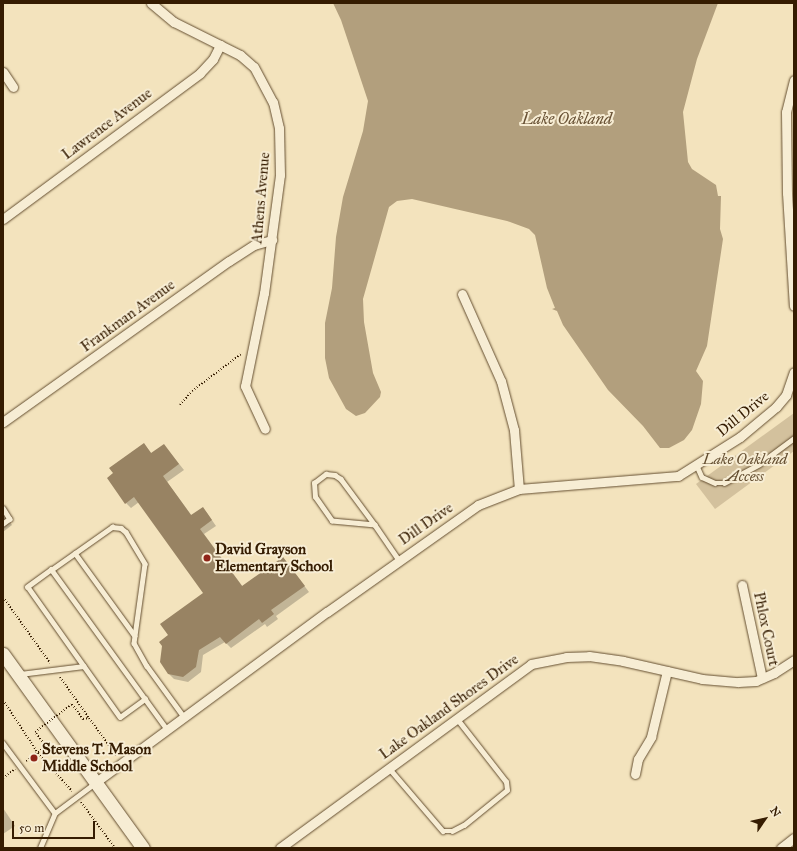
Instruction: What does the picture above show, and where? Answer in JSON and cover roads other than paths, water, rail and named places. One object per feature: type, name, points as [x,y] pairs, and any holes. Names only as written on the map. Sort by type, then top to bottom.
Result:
[{"type":"main road","points":[[3,654],[143,848]]},
{"type":"street","name":"Athens Avenue","points":[[151,3],[174,22],[240,55],[254,67],[273,102],[279,128],[280,175],[272,240],[245,386],[265,429]]},
{"type":"street","name":"Lawrence Avenue","points":[[3,219],[200,72],[213,59],[220,45]]},
{"type":"street","points":[[3,72],[13,87]]},
{"type":"street","points":[[794,80],[786,112],[794,306]]},
{"type":"street","name":"Frankman Avenue","points":[[3,422],[229,260],[254,245],[272,240]]},
{"type":"street","points":[[462,294],[501,381],[514,430],[519,489]]},
{"type":"street","name":"Dill Drive","points":[[96,782],[399,560],[478,505],[519,489],[668,478],[697,466],[740,437],[776,407],[786,395],[794,372]]},
{"type":"street","name":"Phlox Court","points":[[742,585],[762,678]]},
{"type":"street","name":"Lake Oakland Shores Drive","points":[[280,848],[531,664],[566,657],[589,656],[623,660],[702,679],[738,682],[762,678],[794,660]]},
{"type":"street","points":[[635,774],[638,759],[651,737],[666,671]]},
{"type":"street","points":[[781,848],[794,838]]},
{"type":"lane","points":[[697,466],[702,477],[715,483],[724,483],[759,464],[794,438]]},
{"type":"lane","points":[[374,526],[332,521],[315,497],[314,483],[326,474],[335,475],[341,480],[399,560]]},
{"type":"lane","points":[[3,508],[10,518],[3,524]]},
{"type":"lane","points":[[145,699],[120,717],[28,587],[112,527],[120,528],[126,532],[145,564],[135,636],[138,652],[184,717]]},
{"type":"lane","points":[[75,553],[135,636]]},
{"type":"lane","points":[[51,570],[167,730]]},
{"type":"lane","points":[[18,674],[84,666]]},
{"type":"lane","points":[[389,768],[443,831],[452,831],[464,825],[507,790],[506,782],[456,718]]},
{"type":"lane","points":[[3,743],[55,813]]},
{"type":"lane","points":[[40,848],[55,813],[96,782]]},
{"type":"water","name":"Lake Oakland","points":[[333,3],[718,3],[697,59],[683,112],[688,162],[692,169],[716,185],[718,196],[721,196],[720,229],[723,239],[707,346],[696,371],[703,381],[701,404],[692,430],[684,440],[669,448],[660,448],[643,426],[608,390],[563,325],[557,311],[552,309],[555,308],[547,288],[535,235],[529,229],[507,221],[412,199],[397,201],[389,207],[363,299],[364,322],[373,373],[381,392],[380,397],[365,413],[356,416],[346,409],[329,378],[325,358],[325,323],[332,288],[336,237],[343,197],[363,131],[368,101],[341,20]]},
{"type":"place","name":"David Grayson Elementary School","points":[[207,558]]},
{"type":"place","name":"Stevens T. Mason Middle School","points":[[34,758]]},
{"type":"park label","name":"Lake Oakland Access","points":[[745,468]]}]
